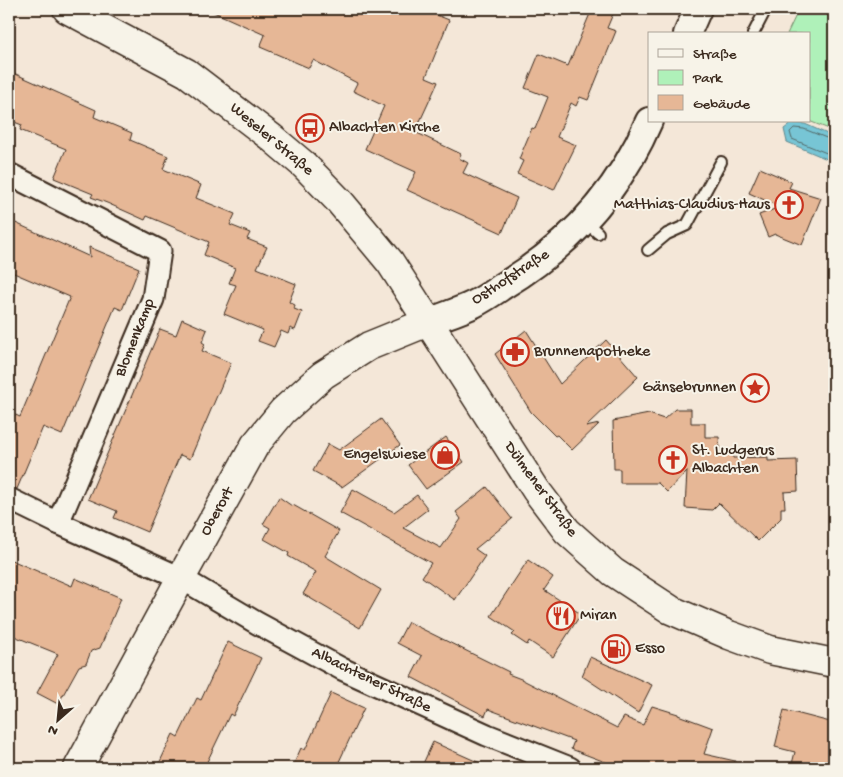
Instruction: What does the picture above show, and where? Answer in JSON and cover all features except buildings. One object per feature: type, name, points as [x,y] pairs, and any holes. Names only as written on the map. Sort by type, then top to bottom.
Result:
[{"type":"main road","name":"Weseler Straße","points":[[68,9],[187,73],[304,165],[340,202],[390,262],[428,322]]},
{"type":"main road","name":"Oberort","points":[[78,768],[180,578],[255,445],[283,411],[323,375],[369,346],[428,322]]},
{"type":"main road","name":"Dülmener Straße","points":[[428,322],[536,490],[567,531],[613,572],[671,610],[730,635],[770,650],[834,663]]},
{"type":"street","points":[[688,32],[698,9]]},
{"type":"street","name":"Osthofstraße","points":[[428,322],[474,304],[528,271],[591,227],[648,122]]},
{"type":"street","name":"Blomenkamp","points":[[9,174],[160,251],[153,299],[58,523]]},
{"type":"street","points":[[9,499],[180,578]]},
{"type":"street","name":"Albachtener Straße","points":[[180,578],[257,623],[342,669],[487,735],[570,768]]},
{"type":"lane","points":[[754,32],[766,9]]},
{"type":"lane","points":[[648,250],[667,234],[688,226],[721,162]]},
{"type":"green space","points":[[799,9],[834,9],[834,131],[810,121],[810,32],[788,32]]},
{"type":"water","points":[[792,123],[805,124],[834,137],[834,162],[787,142],[784,129]]},
{"type":"place","name":"Albachten Kirche","points":[[310,128]]},
{"type":"place","name":"Matthias-Claudius-Haus","points":[[789,205]]},
{"type":"place","name":"Brunnenapotheke","points":[[515,352]]},
{"type":"place","name":"Gänsebrunnen","points":[[755,388]]},
{"type":"place","name":"Engelswiese","points":[[445,455]]},
{"type":"place","name":"St. Ludgerus Albachten","points":[[673,460]]},
{"type":"place","name":"Miran","points":[[561,616]]},
{"type":"place","name":"Esso","points":[[616,649]]}]
